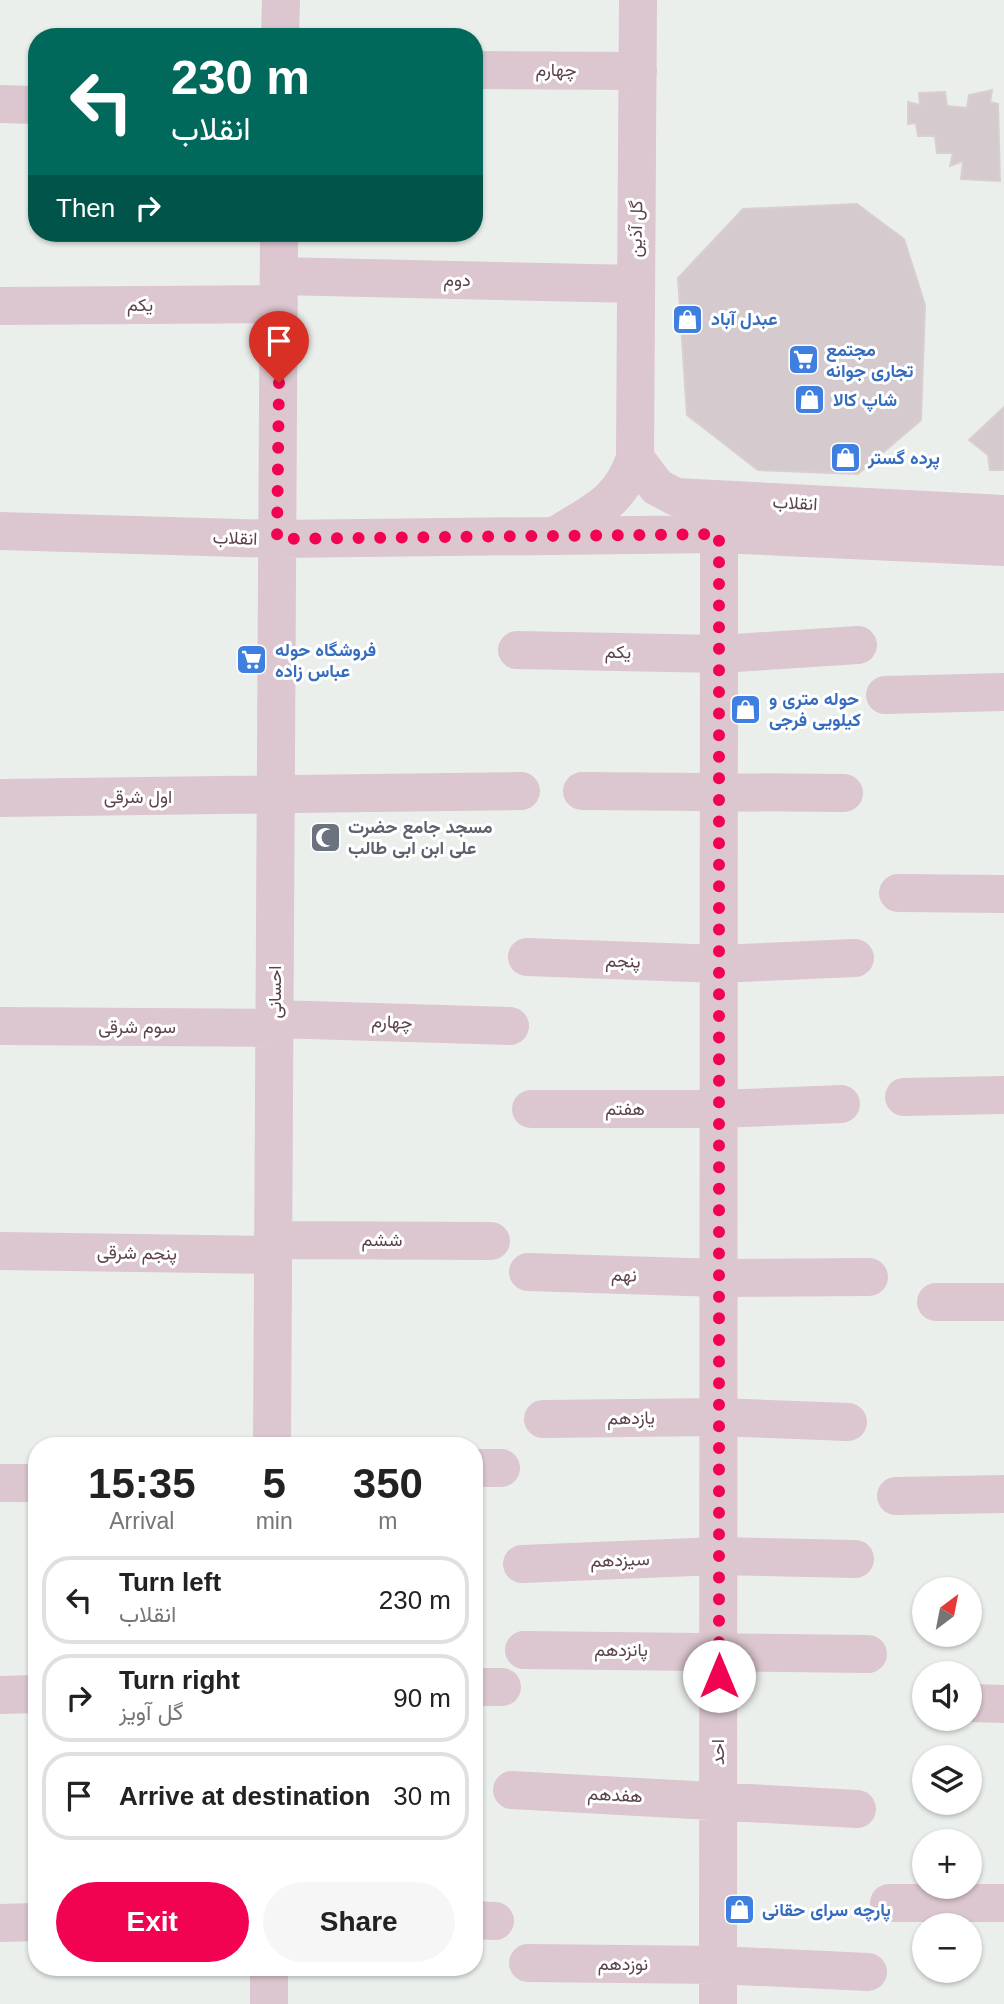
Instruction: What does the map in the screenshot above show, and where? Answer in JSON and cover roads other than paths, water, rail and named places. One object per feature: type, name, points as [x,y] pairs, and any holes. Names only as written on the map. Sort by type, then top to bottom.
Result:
[{"type":"street","points":[[281,0],[281,28]]},
{"type":"street","name":"گل آذین","points":[[635,458],[638,0]]},
{"type":"street","name":"چهارم","points":[[483,70],[638,71]]},
{"type":"street","points":[[0,104],[28,105]]},
{"type":"street","name":"احسانی","points":[[272,1437],[279,242]]},
{"type":"street","name":"دوم","points":[[279,290],[636,284]]},
{"type":"street","name":"یکم","points":[[0,306],[279,290]]},
{"type":"street","points":[[555,536],[614,497],[628,478],[635,458]]},
{"type":"street","name":"انقلاب","points":[[635,458],[657,487],[676,497],[1004,514]]},
{"type":"street","name":"انقلاب","points":[[0,531],[277,539],[719,534],[1004,547]]},
{"type":"street","name":"احد","points":[[718,2004],[719,534]]},
{"type":"street","points":[[719,654],[858,645]]},
{"type":"street","name":"یکم","points":[[517,650],[719,654]]},
{"type":"street","points":[[885,695],[1004,692]]},
{"type":"street","points":[[582,791],[844,793]]},
{"type":"street","points":[[276,797],[521,792]]},
{"type":"street","name":"اول شرقی","points":[[0,798],[276,797]]},
{"type":"street","points":[[898,893],[1004,894]]},
{"type":"street","name":"پنجم","points":[[527,957],[719,964]]},
{"type":"street","points":[[719,964],[855,958]]},
{"type":"street","name":"چهارم","points":[[275,1024],[510,1026]]},
{"type":"street","name":"سوم شرقی","points":[[0,1026],[275,1024]]},
{"type":"street","points":[[904,1097],[1004,1095]]},
{"type":"street","name":"هفتم","points":[[531,1109],[719,1109],[841,1104]]},
{"type":"street","name":"ششم","points":[[273,1247],[491,1241]]},
{"type":"street","name":"پنجم شرقی","points":[[0,1251],[273,1247]]},
{"type":"street","name":"نهم","points":[[528,1272],[719,1278],[869,1276]]},
{"type":"street","points":[[936,1302],[1004,1302]]},
{"type":"street","name":"یازدهم","points":[[542,1419],[719,1417],[848,1422]]},
{"type":"street","points":[[0,1483],[28,1483]]},
{"type":"street","points":[[896,1496],[1004,1494]]},
{"type":"street","name":"سیزدهم","points":[[522,1564],[718,1556],[855,1559]]},
{"type":"street","name":"پانزدهم","points":[[524,1650],[868,1654]]},
{"type":"street","points":[[0,1695],[28,1694]]},
{"type":"street","points":[[982,1703],[1004,1704]]},
{"type":"street","name":"هفدهم","points":[[512,1790],[857,1809]]},
{"type":"street","points":[[889,1903],[1004,1903]]},
{"type":"street","points":[[0,1923],[28,1922]]},
{"type":"street","name":"نوزدهم","points":[[528,1963],[718,1965],[868,1972]]},
{"type":"street","points":[[269,1976],[269,2004]]},
{"type":"place","name":"عبدل آباد","points":[[688,319]]},
{"type":"place","name":"مجتمع تجاری جوانه","points":[[803,360]]},
{"type":"place","name":"شاپ کالا","points":[[810,400]]},
{"type":"place","name":"پرده گستر","points":[[845,458]]},
{"type":"place","name":"فروشگاه حوله عباس زاده","points":[[252,660]]},
{"type":"place","name":"حوله متری و کیلویی فرجی","points":[[746,709]]},
{"type":"place","name":"مسجد جامع حضرت علی ابن ابی طالب","points":[[325,837]]},
{"type":"place","name":"پارچه سرای حقانی","points":[[739,1910]]}]
